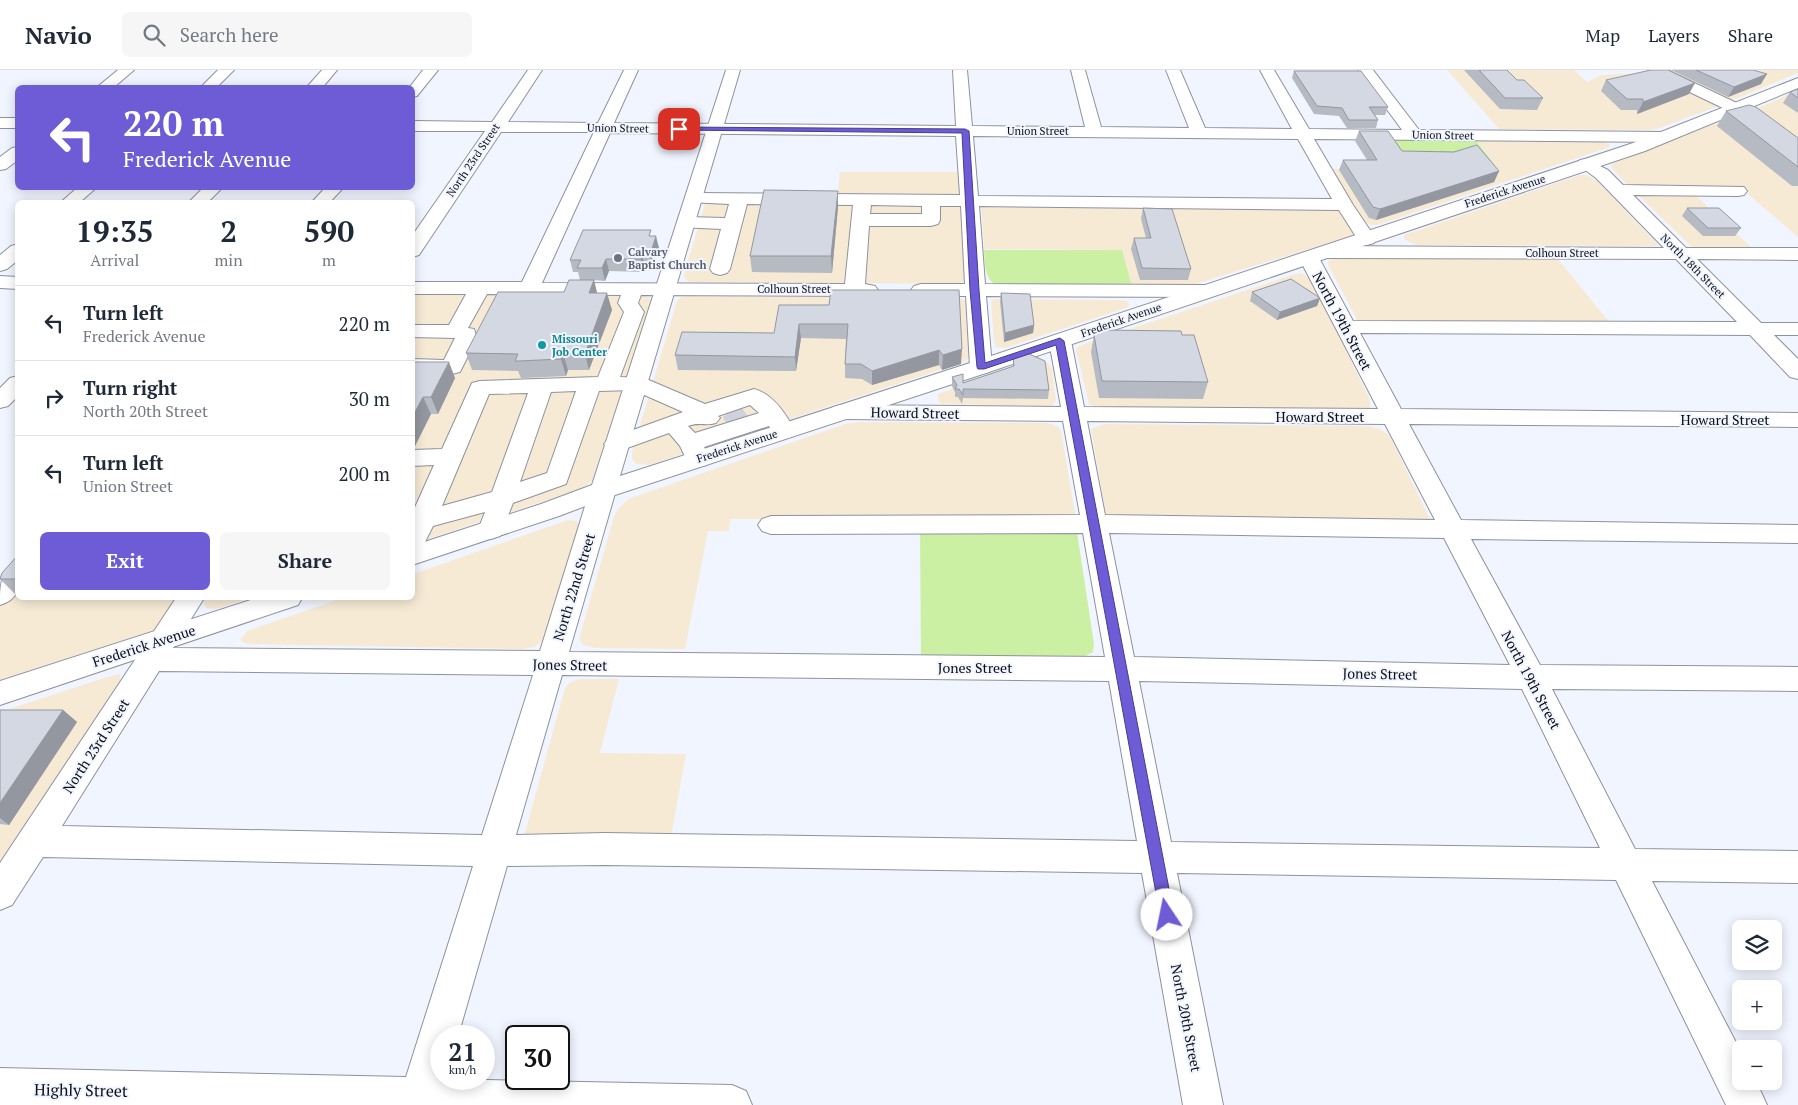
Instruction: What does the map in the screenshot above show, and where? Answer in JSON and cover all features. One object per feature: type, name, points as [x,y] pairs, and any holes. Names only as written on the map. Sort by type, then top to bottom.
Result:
[{"type":"street","points":[[107,85],[127,70]]},
{"type":"street","points":[[210,85],[227,70]]},
{"type":"street","points":[[316,85],[330,70]]},
{"type":"street","points":[[415,89],[430,70]]},
{"type":"street","name":"North 23rd Street","points":[[415,247],[534,70]]},
{"type":"street","points":[[529,288],[631,70]]},
{"type":"street","name":"North 22nd Street","points":[[420,1101],[616,444],[733,70]]},
{"type":"street","points":[[960,70],[970,201],[974,290],[981,367]]},
{"type":"street","points":[[1078,70],[1094,132]]},
{"type":"street","points":[[1173,70],[1199,132]]},
{"type":"street","points":[[1267,70],[1344,205],[1367,239]]},
{"type":"street","points":[[1365,70],[1414,134]]},
{"type":"street","points":[[1655,70],[1756,118],[1798,149]]},
{"type":"street","name":"Frederick Avenue","points":[[415,555],[603,490],[694,451],[779,424],[841,412],[1367,239],[1664,137],[1796,84]]},
{"type":"street","points":[[0,123],[15,123]]},
{"type":"street","name":"Union Street","points":[[415,126],[1664,137]]},
{"type":"street","points":[[0,165],[15,154]]},
{"type":"street","name":"North 18th Street","points":[[1586,164],[1602,174],[1798,372]]},
{"type":"street","points":[[72,200],[85,190]]},
{"type":"street","points":[[200,200],[211,190]]},
{"type":"street","points":[[323,200],[332,190]]},
{"type":"street","points":[[1618,190],[1738,191]]},
{"type":"street","points":[[694,198],[1344,205]]},
{"type":"street","points":[[720,269],[738,199]]},
{"type":"street","points":[[855,290],[862,200]]},
{"type":"street","points":[[860,220],[931,220],[931,201]]},
{"type":"street","points":[[686,223],[732,224]]},
{"type":"street","points":[[0,265],[15,252]]},
{"type":"street","name":"Colhoun Street","points":[[1317,255],[1798,254]]},
{"type":"street","name":"North 19th Street","points":[[1317,255],[1345,326],[1531,677],[1747,1105]]},
{"type":"street","points":[[0,282],[15,282]]},
{"type":"street","name":"Colhoun Street","points":[[415,288],[1205,291]]},
{"type":"street","points":[[456,331],[480,288]]},
{"type":"street","points":[[418,522],[502,498],[557,478],[598,384],[634,312],[628,303],[633,288]]},
{"type":"street","points":[[1345,326],[1798,329]]},
{"type":"street","points":[[415,331],[456,331],[466,334],[466,338],[452,367]]},
{"type":"street","name":"North 20th Street","points":[[1060,341],[1202,1105]]},
{"type":"street","points":[[415,366],[452,367],[480,388],[636,383],[723,420]]},
{"type":"street","points":[[491,530],[542,385]]},
{"type":"street","points":[[0,401],[15,387]]},
{"type":"street","points":[[418,522],[450,457],[480,388]]},
{"type":"street","name":"Howard Street","points":[[841,412],[1798,420]]},
{"type":"street","points":[[673,423],[694,451],[723,420]]},
{"type":"street","points":[[616,444],[673,423],[723,420],[779,424]]},
{"type":"street","points":[[415,458],[450,457]]},
{"type":"street","points":[[771,525],[1094,524],[1798,534]]},
{"type":"street","points":[[0,595],[15,577]]},
{"type":"street","name":"North 23rd Street","points":[[0,893],[189,600]]},
{"type":"street","name":"Frederick Avenue","points":[[0,693],[157,650],[283,600]]},
{"type":"street","name":"Jones Street","points":[[157,650],[551,665],[1121,669],[1531,677],[1798,679]]},
{"type":"street","points":[[34,841],[494,851],[605,849],[1798,867]]},
{"type":"street","name":"Highly Street","points":[[0,1088],[81,1098],[732,1105]]},
{"type":"shaded area","points":[[1447,70],[1574,70],[1587,82],[1601,75],[1651,73],[1717,105],[1657,129],[1648,130],[1499,129]]},
{"type":"shaded area","points":[[1663,70],[1798,70],[1798,73],[1733,100],[1727,100]]},
{"type":"shaded area","points":[[1798,90],[1798,143],[1756,109]]},
{"type":"shaded area","points":[[1732,117],[1798,155],[1798,237],[1741,188],[1630,188],[1611,167],[1612,164]]},
{"type":"shaded area","points":[[1474,138],[1592,140],[1609,144],[1610,147],[1377,225],[1371,225],[1362,220],[1332,169],[1409,170],[1403,160],[1492,160]]},
{"type":"shaded area","points":[[840,172],[961,172],[962,199],[837,198]]},
{"type":"shaded area","points":[[1580,175],[1586,175],[1596,180],[1659,246],[1416,245],[1404,239],[1404,235]]},
{"type":"shaded area","points":[[1635,192],[1693,193],[1753,249],[1698,248],[1691,246]]},
{"type":"shaded area","points":[[706,200],[963,204],[966,279],[961,283],[952,284],[689,282],[685,279],[684,275]]},
{"type":"shaded area","points":[[981,205],[1339,207],[1354,231],[1354,235],[1189,286],[1132,286],[1122,250],[984,249]]},
{"type":"shaded area","points":[[1335,258],[1557,258],[1611,324],[1359,323],[1328,265],[1329,260]]},
{"type":"shaded area","points":[[1300,273],[1313,282],[1370,400],[1370,409],[1096,407],[1089,404],[1076,350],[1079,346]]},
{"type":"shaded area","points":[[415,294],[644,296],[650,298],[651,302],[592,481],[584,487],[415,543]]},
{"type":"shaded area","points":[[681,297],[958,298],[966,300],[968,306],[969,355],[967,360],[961,363],[649,465],[636,464],[632,459],[632,452],[677,301]]},
{"type":"shaded area","points":[[996,299],[1116,300],[1127,301],[1130,305],[1126,308],[1005,348],[996,347],[994,341],[991,301]]},
{"type":"shaded area","points":[[1040,361],[1048,363],[1052,369],[1056,401],[1051,406],[942,404],[938,401],[938,395],[943,392]]},
{"type":"shaded area","points":[[859,422],[1048,423],[1057,426],[1061,431],[1076,519],[730,519],[729,531],[708,531],[685,649],[595,648],[583,645],[579,639],[613,520],[617,510],[628,499],[845,424]]},
{"type":"shaded area","points":[[1105,424],[1370,426],[1380,429],[1389,435],[1433,525],[1107,520],[1091,429]]},
{"type":"shaded area","points":[[568,520],[577,521],[580,528],[542,641],[535,647],[523,649],[247,644],[240,640],[247,631],[337,600],[415,600],[415,573]]},
{"type":"shaded area","points":[[15,585],[15,600],[180,600],[166,620],[157,629],[0,680],[0,604]]},
{"type":"shaded area","points":[[244,600],[216,609],[206,608],[203,601]]},
{"type":"shaded area","points":[[120,674],[120,682],[108,702],[0,864],[0,712]]},
{"type":"shaded area","points":[[580,679],[619,679],[600,753],[686,754],[670,842],[523,840],[565,688],[571,682]]},
{"type":"green space","points":[[1388,137],[1474,138],[1492,161],[1403,160]]},
{"type":"green space","points":[[984,250],[1122,250],[1132,286],[995,284],[987,274]]},
{"type":"green space","points":[[920,531],[1077,532],[1094,644],[1093,652],[1083,657],[921,656]]},
{"type":"building","points":[[1479,70],[1507,70],[1517,80],[1524,80],[1543,98],[1505,98]]},
{"type":"building","points":[[1651,70],[1668,70],[1695,83],[1643,102],[1643,99],[1627,99],[1606,80]]},
{"type":"building","points":[[1696,70],[1753,70],[1767,74],[1734,87]]},
{"type":"building","points":[[1294,71],[1361,71],[1388,107],[1369,107],[1378,120],[1349,120],[1342,108],[1317,106]]},
{"type":"building","points":[[1798,89],[1798,98],[1790,92]]},
{"type":"building","points":[[1749,105],[1756,107],[1798,138],[1798,167],[1726,111]]},
{"type":"building","points":[[1359,131],[1388,131],[1402,151],[1454,152],[1477,145],[1499,171],[1380,209],[1373,207],[1343,160],[1377,160]]},
{"type":"building","points":[[764,190],[838,191],[831,256],[750,256]]},
{"type":"building","points":[[1143,208],[1172,209],[1191,269],[1142,268],[1134,238],[1151,238]]},
{"type":"building","points":[[1687,208],[1719,208],[1741,228],[1708,228]]},
{"type":"building","points":[[583,230],[651,230],[649,236],[656,236],[650,255],[642,255],[641,259],[606,259],[602,268],[577,268],[581,260],[570,260]]},
{"type":"building","points":[[1291,279],[1320,298],[1280,312],[1252,292]]},
{"type":"building","name":"Missouri Job Center","points":[[569,280],[594,280],[589,293],[607,293],[585,354],[563,353],[561,359],[515,361],[518,354],[466,353],[498,292],[564,292]]},
{"type":"building","points":[[831,290],[959,290],[962,349],[943,355],[939,350],[872,371],[861,364],[845,364],[848,324],[799,324],[795,357],[675,355],[682,332],[774,333],[779,305],[829,305]]},
{"type":"building","points":[[1001,293],[1030,294],[1034,325],[1005,333]]},
{"type":"building","points":[[1101,330],[1181,331],[1182,335],[1194,335],[1208,382],[1102,381],[1094,335]]},
{"type":"building","points":[[1027,353],[1045,361],[1049,390],[963,389],[963,395],[959,389],[955,389],[957,385],[952,377],[963,374],[963,383],[1014,366],[1013,357]]},
{"type":"building","points":[[415,362],[449,362],[431,397],[423,397],[415,412]]},
{"type":"building","points":[[15,558],[15,579],[0,579],[2,573]]},
{"type":"building","points":[[0,710],[63,710],[0,803]]},
{"type":"tunnel","points":[[731,411],[739,422]]},
{"type":"place","name":"Calvary Baptist Church","points":[[618,258]]},
{"type":"place","name":"Missouri Job Center","points":[[542,345]]},
{"type":"route","points":[[679,129],[965,131],[974,290],[981,367],[1060,341],[1167,915]]}]
